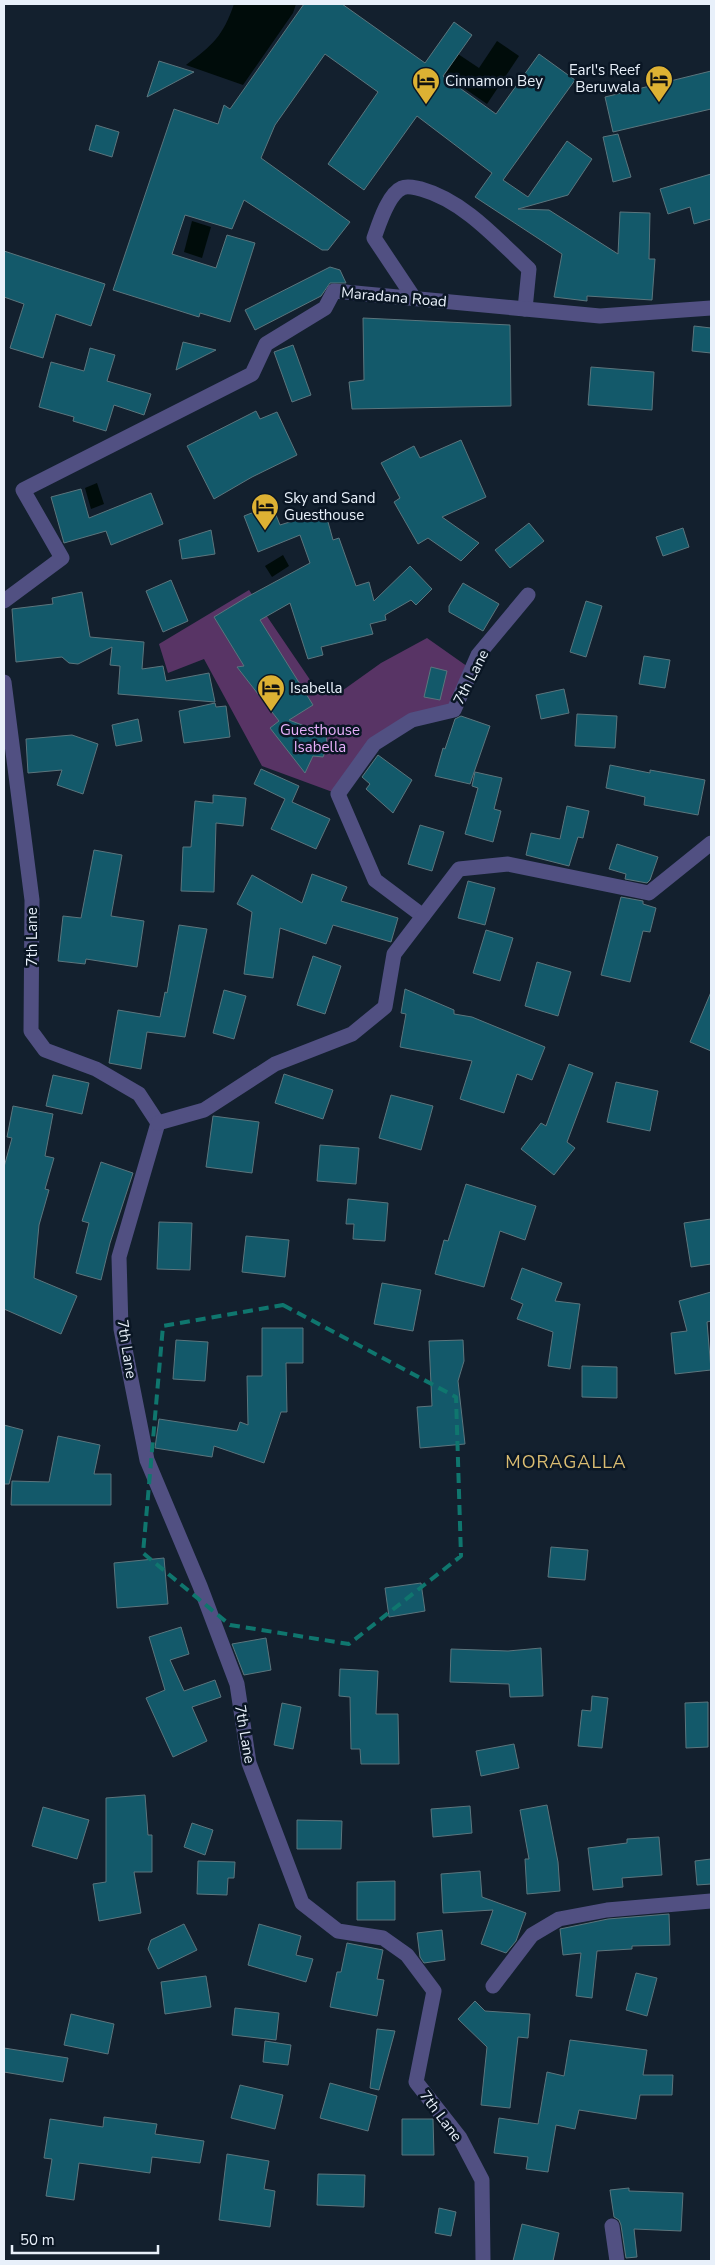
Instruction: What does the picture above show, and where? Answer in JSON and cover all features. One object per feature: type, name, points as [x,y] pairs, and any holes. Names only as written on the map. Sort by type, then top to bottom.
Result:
[{"type":"street","points":[[414,298],[374,238],[393,196],[402,188],[411,187],[438,194],[459,207],[529,269],[525,308]]},
{"type":"street","name":"Maradana Road","points":[[4,601],[62,558],[23,490],[252,374],[266,344],[325,308],[334,290],[600,316],[711,308]]},
{"type":"street","name":"7th Lane","points":[[423,916],[375,880],[338,794],[374,744],[412,720],[454,710],[478,654],[528,595]]},
{"type":"street","name":"7th Lane","points":[[4,682],[32,900],[31,1031],[45,1050],[96,1069],[139,1094],[158,1123],[119,1257],[121,1329],[147,1460],[200,1586],[237,1684],[249,1763],[302,1903],[338,1931],[383,1938],[407,1955],[434,1991],[416,2082],[460,2138],[482,2180],[484,2261]]},
{"type":"street","points":[[158,1123],[204,1110],[275,1064],[352,1034],[385,1007],[394,954],[459,868],[508,864],[649,893],[711,843]]},
{"type":"street","points":[[493,1986],[532,1935],[559,1918],[607,1910],[711,1901]]},
{"type":"street","points":[[612,2226],[617,2261]]},
{"type":"highlighted area","points":[[283,1305],[456,1397],[461,1556],[349,1644],[230,1625],[143,1553],[163,1326]]},
{"type":"green space","name":"Guesthouse Isabella","points":[[249,590],[319,693],[339,693],[381,663],[427,638],[471,669],[454,710],[374,744],[338,794],[262,766],[204,659],[168,673],[159,644]]},
{"type":"shaded area","points":[[234,4],[296,4],[293,13],[243,85],[186,65],[216,39],[226,24]]},
{"type":"shaded area","points":[[497,41],[519,56],[487,104],[445,75],[458,54],[479,68]]},
{"type":"shaded area","points":[[192,221],[211,227],[202,258],[184,252]]},
{"type":"shaded area","points":[[97,483],[104,504],[91,509],[85,488]]},
{"type":"shaded area","points":[[283,555],[289,566],[272,577],[265,566]]},
{"type":"building","points":[[304,4],[342,4],[425,63],[454,22],[472,35],[443,76],[496,114],[539,54],[575,80],[503,180],[528,197],[567,141],[592,159],[568,195],[518,209],[549,210],[618,254],[620,212],[650,213],[649,259],[655,259],[652,300],[587,296],[587,301],[554,297],[562,254],[475,197],[492,173],[417,116],[364,190],[328,164],[378,92],[325,54],[275,125],[261,158],[350,222],[328,250],[322,250],[244,200],[232,229],[185,215],[172,254],[216,268],[227,235],[255,243],[230,322],[200,313],[199,317],[113,290],[174,109],[218,124],[224,105],[230,109]]},
{"type":"building","points":[[159,61],[194,72],[147,97]]},
{"type":"building","name":"Earl's Reef Beruwala","points":[[711,71],[711,109],[613,132],[605,97]]},
{"type":"building","points":[[96,125],[119,132],[112,157],[89,150]]},
{"type":"building","points":[[618,134],[631,177],[613,182],[603,137]]},
{"type":"building","points":[[711,174],[711,219],[694,224],[690,207],[668,214],[660,189]]},
{"type":"building","points":[[4,251],[105,284],[91,326],[56,314],[43,358],[10,348],[24,304],[4,297]]},
{"type":"building","points":[[330,267],[340,270],[346,283],[330,283],[321,296],[255,330],[245,310]]},
{"type":"building","points":[[363,318],[510,325],[511,406],[352,409],[349,382],[364,380]]},
{"type":"building","points":[[694,326],[711,328],[711,353],[692,351]]},
{"type":"building","points":[[183,342],[216,350],[176,370]]},
{"type":"building","points":[[293,345],[311,395],[292,402],[274,352]]},
{"type":"building","points":[[90,348],[115,355],[107,381],[151,394],[144,415],[114,405],[106,431],[73,421],[74,417],[39,407],[51,362],[84,371]]},
{"type":"building","points":[[591,367],[654,372],[652,410],[588,405]]},
{"type":"building","points":[[256,411],[260,419],[277,412],[297,455],[252,477],[214,499],[187,446]]},
{"type":"building","points":[[461,440],[486,497],[442,517],[479,543],[461,561],[428,538],[418,544],[394,502],[400,498],[381,463],[414,446],[420,458]]},
{"type":"building","points":[[81,489],[89,518],[151,493],[163,524],[111,545],[106,531],[64,543],[51,497]]},
{"type":"building","points":[[272,505],[280,525],[325,511],[333,540],[339,538],[356,586],[369,582],[374,601],[410,566],[432,589],[416,605],[411,600],[385,615],[386,620],[370,624],[373,634],[321,647],[323,655],[308,659],[290,603],[260,620],[313,705],[289,720],[326,734],[327,747],[323,757],[313,756],[305,773],[270,728],[279,721],[237,667],[244,666],[214,617],[310,563],[300,535],[258,552],[244,516]]},
{"type":"building","points":[[529,523],[544,541],[510,568],[495,550]]},
{"type":"building","points":[[683,528],[689,547],[663,556],[656,537]]},
{"type":"building","points":[[211,530],[215,554],[182,559],[179,540]]},
{"type":"building","points":[[171,580],[188,621],[163,632],[146,591]]},
{"type":"building","points":[[463,583],[499,604],[483,631],[449,612],[449,606]]},
{"type":"building","points":[[82,592],[90,637],[144,642],[142,669],[163,666],[166,681],[209,673],[215,702],[118,694],[120,666],[110,665],[112,647],[78,664],[69,663],[62,657],[16,662],[12,609],[53,604],[52,598]]},
{"type":"building","points":[[586,601],[602,606],[586,657],[570,652]]},
{"type":"building","points":[[644,656],[670,660],[665,688],[639,684]]},
{"type":"building","points":[[431,667],[447,671],[440,700],[424,697]]},
{"type":"building","points":[[564,689],[569,713],[541,719],[536,695]]},
{"type":"building","points":[[215,703],[216,707],[226,706],[230,737],[184,743],[179,711]]},
{"type":"building","points":[[577,714],[617,716],[615,748],[575,746]]},
{"type":"building","points":[[461,716],[490,726],[470,784],[435,776],[443,748],[445,749],[455,719]]},
{"type":"building","points":[[138,719],[142,741],[116,746],[112,725]]},
{"type":"building","points":[[72,735],[98,744],[83,794],[57,785],[62,770],[28,773],[26,739]]},
{"type":"building","points":[[378,755],[412,780],[393,813],[366,789],[370,784],[362,777]]},
{"type":"building","points":[[610,765],[650,773],[650,770],[705,780],[698,815],[644,805],[645,797],[606,788]]},
{"type":"building","points":[[261,769],[299,786],[292,802],[330,819],[316,849],[271,829],[285,799],[254,784]]},
{"type":"building","points":[[475,772],[502,778],[494,809],[501,811],[493,842],[465,834],[478,788],[472,786]]},
{"type":"building","points":[[213,795],[246,798],[243,826],[216,823],[214,892],[181,891],[183,847],[191,847],[195,801],[213,803]]},
{"type":"building","points":[[567,806],[589,811],[583,838],[578,837],[569,866],[526,855],[531,833],[560,839]]},
{"type":"building","points":[[420,825],[444,832],[432,871],[408,864]]},
{"type":"building","points":[[617,844],[658,857],[650,880],[647,883],[625,879],[626,874],[609,869]]},
{"type":"building","points":[[94,850],[122,855],[111,916],[144,921],[137,967],[86,959],[85,964],[58,961],[63,916],[81,918]]},
{"type":"building","points":[[312,874],[347,887],[341,901],[398,918],[391,942],[333,925],[326,944],[280,928],[273,978],[244,974],[252,912],[237,904],[252,875],[302,903]]},
{"type":"building","points":[[468,881],[495,888],[485,925],[458,918]]},
{"type":"building","points":[[621,897],[643,901],[643,904],[656,908],[650,932],[643,931],[630,982],[601,975]]},
{"type":"building","points":[[179,925],[207,929],[185,1037],[147,1032],[141,1069],[109,1063],[118,1010],[160,1017],[165,992],[167,993]]},
{"type":"building","points":[[486,930],[513,938],[500,981],[473,973]]},
{"type":"building","points":[[313,956],[341,966],[325,1014],[297,1005]]},
{"type":"building","points":[[537,962],[571,972],[558,1016],[525,1006]]},
{"type":"building","points":[[405,989],[454,1010],[454,1014],[472,1017],[545,1047],[532,1080],[517,1074],[504,1113],[460,1099],[472,1061],[400,1047],[406,1014],[401,1013]]},
{"type":"building","points":[[224,990],[246,996],[234,1039],[213,1033]]},
{"type":"building","points":[[711,992],[711,1051],[690,1042]]},
{"type":"building","points":[[569,1064],[593,1073],[567,1142],[575,1148],[554,1175],[521,1149],[541,1123],[546,1126]]},
{"type":"building","points":[[284,1074],[333,1090],[323,1119],[275,1103]]},
{"type":"building","points":[[53,1075],[89,1083],[82,1114],[46,1106]]},
{"type":"building","points":[[616,1082],[658,1091],[650,1131],[607,1122]]},
{"type":"building","points":[[391,1095],[433,1106],[421,1150],[379,1138]]},
{"type":"building","points":[[13,1106],[53,1114],[45,1156],[54,1158],[45,1189],[49,1190],[39,1225],[34,1278],[77,1296],[61,1334],[4,1309],[4,1167],[12,1138],[7,1137]]},
{"type":"building","points":[[213,1116],[259,1122],[252,1173],[206,1167]]},
{"type":"building","points":[[320,1145],[359,1148],[356,1184],[317,1181]]},
{"type":"building","points":[[101,1162],[133,1173],[110,1243],[101,1280],[76,1273],[89,1223],[82,1221]]},
{"type":"building","points":[[466,1184],[536,1206],[525,1240],[500,1231],[484,1287],[435,1274],[444,1240],[448,1241]]},
{"type":"building","points":[[348,1199],[388,1203],[385,1241],[353,1239],[354,1224],[346,1224]]},
{"type":"building","points":[[711,1219],[711,1264],[691,1267],[684,1223]]},
{"type":"building","points":[[159,1222],[192,1223],[190,1270],[157,1269]]},
{"type":"building","points":[[246,1236],[289,1240],[285,1277],[242,1272]]},
{"type":"building","points":[[522,1268],[562,1283],[555,1301],[580,1304],[570,1369],[548,1366],[553,1332],[517,1319],[523,1304],[511,1299]]},
{"type":"building","points":[[382,1283],[421,1290],[413,1331],[374,1324]]},
{"type":"building","points":[[711,1292],[711,1321],[707,1322],[711,1370],[675,1374],[671,1333],[687,1331],[679,1301]]},
{"type":"building","points":[[262,1328],[303,1328],[303,1363],[286,1363],[287,1412],[281,1412],[264,1463],[214,1446],[212,1457],[155,1448],[159,1419],[237,1431],[240,1422],[248,1425],[247,1376],[262,1376]]},
{"type":"building","points":[[176,1340],[208,1342],[205,1381],[173,1379]]},
{"type":"building","points":[[463,1340],[464,1361],[458,1381],[465,1444],[420,1448],[417,1407],[432,1406],[429,1341]]},
{"type":"building","points":[[582,1366],[617,1367],[617,1398],[582,1397]]},
{"type":"building","points":[[4,1425],[23,1430],[9,1484],[4,1484]]},
{"type":"building","points":[[58,1436],[100,1445],[94,1474],[111,1474],[111,1505],[11,1505],[12,1481],[49,1482]]},
{"type":"building","points":[[551,1547],[588,1550],[585,1580],[548,1577]]},
{"type":"building","points":[[164,1558],[168,1604],[117,1608],[114,1563]]},
{"type":"building","points":[[421,1583],[425,1611],[389,1617],[385,1588]]},
{"type":"building","points":[[181,1627],[189,1654],[170,1660],[184,1691],[215,1680],[221,1697],[192,1707],[207,1741],[173,1757],[146,1698],[165,1690],[149,1637]]},
{"type":"building","points":[[266,1638],[271,1670],[244,1675],[232,1644]]},
{"type":"building","points":[[541,1648],[543,1696],[510,1697],[509,1684],[450,1682],[451,1649],[508,1651]]},
{"type":"building","points":[[340,1669],[378,1671],[376,1714],[398,1714],[399,1764],[361,1764],[360,1749],[351,1749],[350,1697],[339,1696]]},
{"type":"building","points":[[592,1696],[608,1698],[602,1748],[578,1746],[582,1710],[591,1711]]},
{"type":"building","points":[[708,1702],[708,1747],[686,1748],[685,1703]]},
{"type":"building","points":[[282,1703],[301,1707],[293,1749],[274,1745]]},
{"type":"building","points":[[514,1744],[519,1768],[481,1776],[476,1751]]},
{"type":"building","points":[[145,1795],[148,1835],[152,1835],[152,1872],[134,1872],[141,1913],[99,1921],[93,1884],[106,1882],[106,1798]]},
{"type":"building","points":[[547,1805],[558,1862],[560,1891],[527,1894],[525,1859],[529,1859],[520,1810]]},
{"type":"building","points":[[470,1806],[472,1833],[433,1837],[431,1809]]},
{"type":"building","points":[[43,1807],[89,1820],[77,1859],[32,1846]]},
{"type":"building","points":[[297,1820],[342,1821],[341,1849],[297,1849]]},
{"type":"building","points":[[192,1823],[213,1830],[205,1855],[184,1847]]},
{"type":"building","points":[[659,1837],[662,1875],[622,1878],[623,1887],[593,1890],[588,1848],[627,1843],[627,1839]]},
{"type":"building","points":[[711,1859],[711,1884],[697,1885],[695,1861]]},
{"type":"building","points":[[198,1861],[235,1862],[234,1878],[228,1878],[227,1895],[197,1894]]},
{"type":"building","points":[[480,1871],[482,1897],[526,1913],[516,1941],[506,1953],[481,1944],[493,1910],[443,1913],[441,1874]]},
{"type":"building","points":[[395,1881],[395,1920],[357,1920],[357,1882]]},
{"type":"building","points":[[669,1914],[670,1945],[632,1946],[632,1949],[597,1951],[592,1998],[576,1996],[581,1953],[563,1955],[560,1929],[608,1919]]},
{"type":"building","points":[[184,1924],[197,1950],[158,1969],[148,1949],[151,1940]]},
{"type":"building","points":[[259,1924],[301,1936],[296,1955],[313,1959],[306,1982],[248,1965]]},
{"type":"building","points":[[442,1930],[445,1960],[424,1963],[420,1957],[417,1933]]},
{"type":"building","points":[[347,1943],[383,1950],[377,1979],[384,1980],[377,2016],[330,2007],[337,1972],[341,1972]]},
{"type":"building","points":[[636,1973],[657,1978],[647,2016],[626,2010]]},
{"type":"building","points":[[206,1976],[211,2007],[165,2014],[161,1982]]},
{"type":"building","points":[[475,2001],[485,2011],[530,2014],[528,2038],[518,2037],[510,2108],[481,2105],[487,2047],[458,2019]]},
{"type":"building","points":[[235,2008],[279,2013],[276,2040],[232,2035]]},
{"type":"building","points":[[71,2014],[114,2024],[108,2054],[64,2045]]},
{"type":"building","points":[[377,2029],[395,2031],[379,2090],[370,2088]]},
{"type":"building","points":[[570,2040],[647,2050],[643,2075],[673,2075],[672,2095],[640,2095],[636,2119],[579,2110],[575,2129],[556,2125],[548,2172],[526,2169],[528,2157],[494,2153],[499,2118],[538,2124],[547,2072],[564,2076]]},
{"type":"building","points":[[265,2041],[291,2045],[288,2065],[263,2062]]},
{"type":"building","points":[[4,2048],[68,2058],[63,2082],[4,2072]]},
{"type":"building","points":[[330,2083],[377,2096],[368,2131],[320,2118]]},
{"type":"building","points":[[240,2085],[283,2095],[275,2129],[231,2118]]},
{"type":"building","points":[[104,2117],[157,2124],[155,2134],[204,2141],[200,2163],[152,2157],[150,2173],[79,2163],[74,2200],[46,2196],[52,2159],[44,2158],[50,2119],[103,2127]]},
{"type":"building","points":[[402,2119],[433,2119],[434,2155],[402,2155]]},
{"type":"building","points":[[227,2154],[269,2161],[264,2189],[275,2191],[270,2227],[219,2220]]},
{"type":"building","points":[[318,2174],[365,2175],[364,2207],[317,2205]]},
{"type":"building","points":[[629,2188],[629,2191],[683,2193],[681,2231],[634,2229],[637,2257],[626,2258],[621,2225],[619,2220],[614,2217],[610,2190]]},
{"type":"building","points":[[439,2208],[456,2212],[451,2236],[435,2233]]},
{"type":"building","points":[[522,2224],[559,2233],[553,2261],[513,2261]]},
{"type":"place","name":"Earl's Reef Beruwala","points":[[659,103]]},
{"type":"place","name":"Cinnamon Bey","points":[[426,105]]},
{"type":"place","name":"Sky and Sand Guesthouse","points":[[265,531]]},
{"type":"place","name":"Isabella","points":[[271,712]]},
{"type":"district","name":"MORAGALLA","points":[[566,1462]]}]
